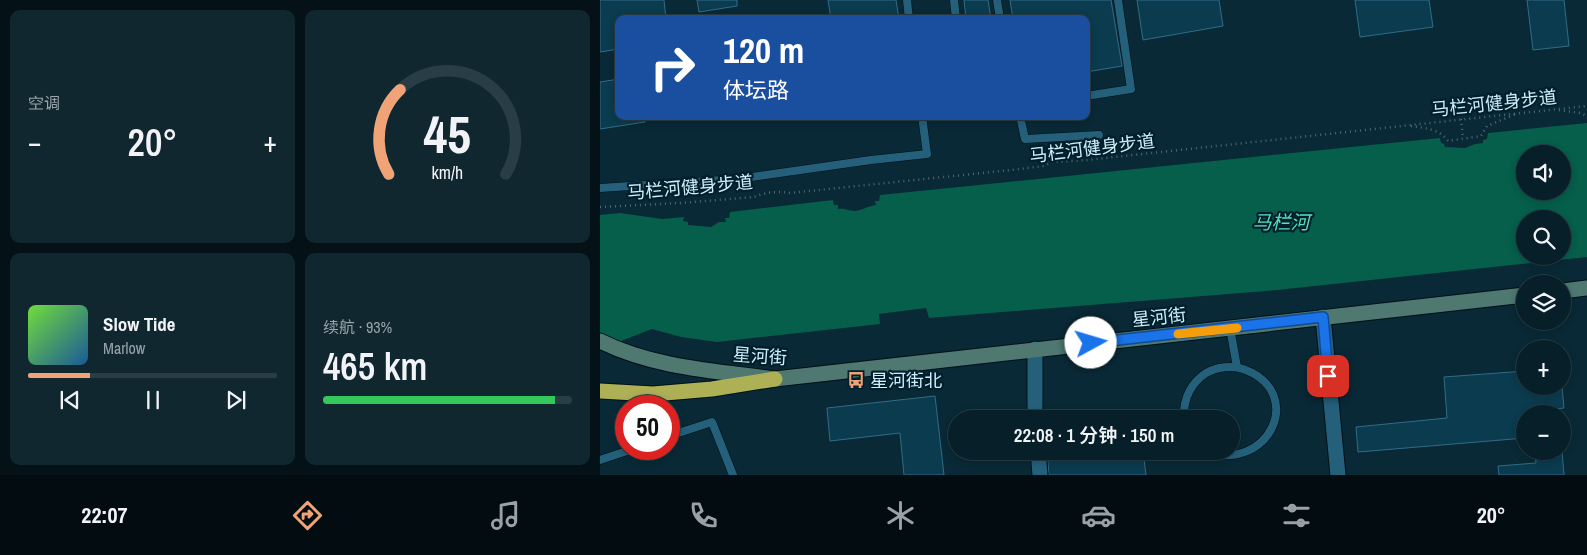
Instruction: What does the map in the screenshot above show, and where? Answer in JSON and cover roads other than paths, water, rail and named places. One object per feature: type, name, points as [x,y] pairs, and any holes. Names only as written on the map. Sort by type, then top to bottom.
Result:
[{"type":"highway","points":[[600,391],[653,394],[712,389],[775,379]]},
{"type":"main road","points":[[1571,290],[1587,288]]},
{"type":"main road","name":"星河街","points":[[600,341],[648,359],[678,366],[775,379],[1516,296]]},
{"type":"street","points":[[1323,317],[1338,475]]},
{"type":"street","points":[[1036,349],[1036,410]]},
{"type":"street","points":[[1039,460],[1040,475]]},
{"type":"lane","points":[[907,0],[909,15]]},
{"type":"lane","points":[[954,0],[956,15]]},
{"type":"lane","points":[[997,0],[999,15]]},
{"type":"lane","points":[[1090,95],[1131,89],[1118,0]]},
{"type":"lane","points":[[600,188],[738,178],[927,154],[923,120]]},
{"type":"lane","points":[[1021,120],[1025,139],[1099,135]]},
{"type":"lane","points":[[1230,328],[1237,367]]},
{"type":"lane","points":[[1184,410],[1187,395],[1195,382],[1208,372],[1222,367],[1237,367],[1252,372],[1264,382],[1272,394],[1276,410],[1275,425],[1269,439],[1258,450],[1245,458],[1240,459]]},
{"type":"lane","points":[[680,432],[712,422],[733,475]]},
{"type":"lane","points":[[600,460],[615,455]]},
{"type":"water","name":"马栏河","points":[[1587,123],[1587,257],[1571,259],[1571,210],[1516,210],[1516,265],[1277,290],[929,318],[926,308],[879,314],[880,324],[717,342],[681,337],[652,329],[600,349],[600,215],[620,213],[662,219],[684,217],[683,221],[688,222],[688,225],[711,227],[719,222],[726,222],[725,218],[729,218],[730,212],[833,200],[834,205],[838,205],[838,209],[855,211],[876,205],[875,201],[879,201],[880,195],[1440,138],[1441,143],[1445,147],[1465,148],[1483,143],[1483,140],[1487,139],[1488,133]]},
{"type":"place","name":"星河街北","points":[[856,380]]}]
